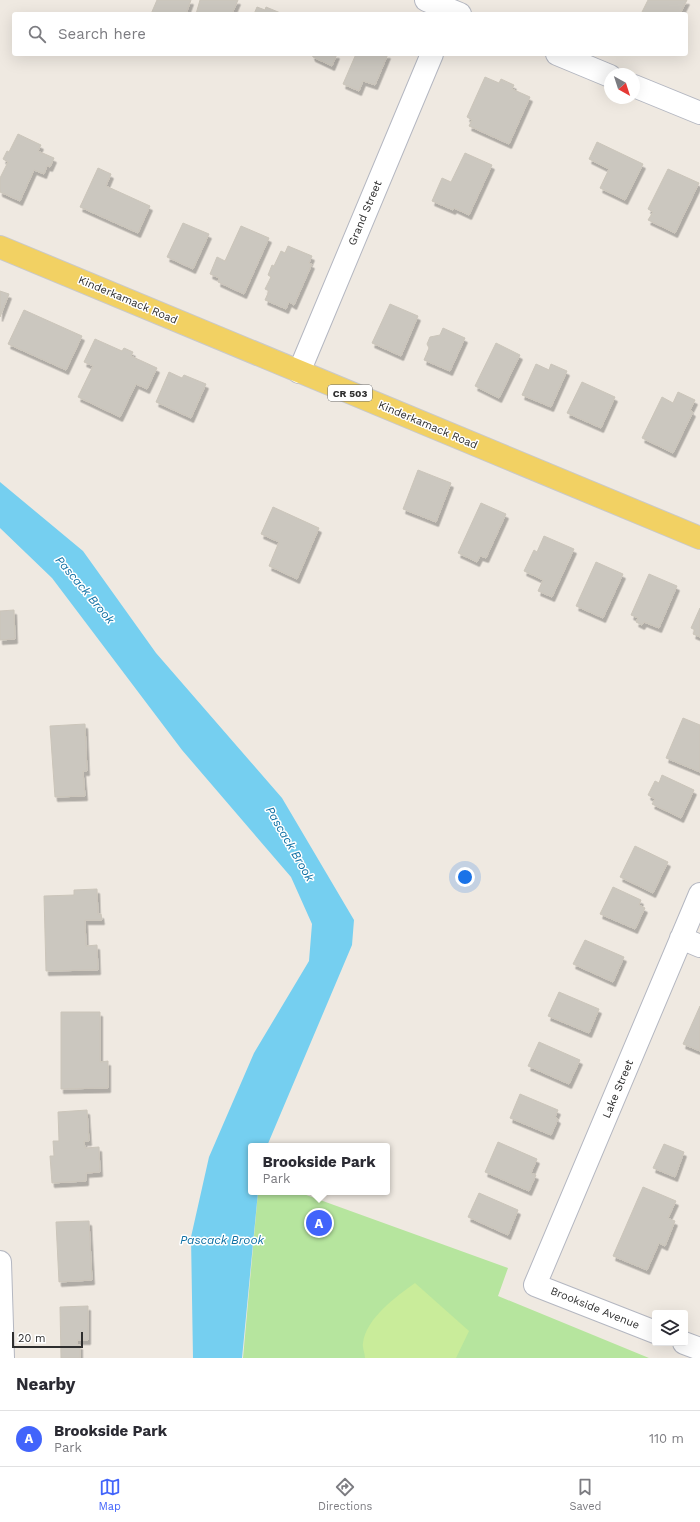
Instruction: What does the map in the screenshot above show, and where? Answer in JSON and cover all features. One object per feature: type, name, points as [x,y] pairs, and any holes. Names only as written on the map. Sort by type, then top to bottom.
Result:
[{"type":"main road","name":"Kinderkamack Road","points":[[0,247],[700,538]]},
{"type":"street","points":[[426,0],[453,9]]},
{"type":"street","name":"Grand Street","points":[[299,372],[431,56]]},
{"type":"street","points":[[562,56],[604,74]]},
{"type":"street","points":[[640,88],[700,113]]},
{"type":"street","name":"Lake Street","points":[[535,1285],[691,942],[700,894]]},
{"type":"street","points":[[0,1262],[3,1358]]},
{"type":"street","name":"Brookside Avenue","points":[[535,1285],[652,1331]]},
{"type":"street","points":[[688,1345],[700,1350]]},
{"type":"green space","points":[[258,1195],[306,1195],[508,1268],[498,1296],[649,1358],[243,1358]]},
{"type":"green space","points":[[415,1283],[469,1331],[456,1358],[365,1358],[363,1343],[365,1334],[376,1316],[391,1301]]},
{"type":"water","name":"Pascack Brook","points":[[0,482],[83,551],[156,653],[282,798],[354,920],[352,945],[268,1143],[248,1143],[248,1195],[258,1195],[242,1358],[193,1358],[191,1237],[209,1157],[254,1053],[309,961],[312,924],[291,877],[182,750],[52,578],[0,528]]},
{"type":"building","points":[[157,0],[191,0],[187,12],[152,12]]},
{"type":"building","points":[[200,0],[238,0],[233,12],[197,12]]},
{"type":"building","points":[[648,0],[687,0],[681,12],[642,12]]},
{"type":"building","points":[[257,7],[265,10],[266,7],[278,12],[255,12]]},
{"type":"building","points":[[313,56],[336,56],[332,66]]},
{"type":"building","points":[[355,56],[387,56],[375,85],[363,81],[359,91],[343,84]]},
{"type":"building","points":[[485,77],[499,83],[501,79],[514,85],[512,89],[530,97],[509,144],[469,126],[472,120],[467,117]]},
{"type":"building","points":[[18,134],[41,145],[38,151],[54,158],[50,167],[47,166],[44,174],[34,170],[20,201],[0,192],[0,178],[8,162],[3,159],[7,151],[9,152]]},
{"type":"building","points":[[597,142],[643,164],[625,200],[600,188],[609,169],[589,159]]},
{"type":"building","points":[[465,153],[492,165],[469,215],[454,208],[453,210],[432,201],[442,178],[451,182]]},
{"type":"building","points":[[98,168],[111,174],[106,186],[150,206],[138,233],[80,207]]},
{"type":"building","points":[[668,169],[699,183],[675,233],[648,220],[653,212],[648,209]]},
{"type":"building","points":[[183,223],[209,234],[193,269],[167,257]]},
{"type":"building","points":[[241,226],[269,238],[244,294],[218,282],[219,278],[210,274],[217,257],[225,261]]},
{"type":"building","points":[[288,246],[312,256],[309,263],[312,264],[294,305],[289,302],[286,309],[265,300],[269,291],[265,289],[271,277],[268,275],[272,265],[274,266],[281,251],[285,253]]},
{"type":"building","points":[[0,291],[9,294],[0,317]]},
{"type":"building","points":[[390,304],[418,316],[401,356],[372,343]]},
{"type":"building","points":[[24,310],[82,336],[66,370],[8,344]]},
{"type":"building","points":[[443,328],[465,338],[450,371],[424,360],[429,348],[427,344],[430,337],[440,335]]},
{"type":"building","points":[[95,339],[122,351],[124,348],[133,352],[131,356],[157,368],[147,389],[136,384],[120,417],[78,397],[93,366],[84,362]]},
{"type":"building","points":[[496,343],[520,355],[499,398],[475,386]]},
{"type":"building","points":[[536,364],[549,370],[551,364],[567,371],[551,407],[522,395]]},
{"type":"building","points":[[169,372],[182,378],[184,375],[206,384],[191,418],[156,402]]},
{"type":"building","points":[[582,382],[615,397],[601,428],[567,413]]},
{"type":"building","points":[[678,392],[695,400],[690,410],[693,412],[673,453],[642,438],[662,397],[673,403]]},
{"type":"building","points":[[418,470],[451,483],[436,522],[403,509]]},
{"type":"building","points":[[481,503],[506,514],[486,558],[480,556],[477,562],[458,553]]},
{"type":"building","points":[[273,507],[319,528],[297,579],[269,566],[279,542],[261,534]]},
{"type":"building","points":[[544,536],[574,549],[552,597],[538,591],[543,580],[524,571],[534,550],[537,552]]},
{"type":"building","points":[[596,562],[623,574],[603,618],[576,606]]},
{"type":"building","points":[[649,574],[677,586],[659,628],[644,622],[642,625],[636,622],[638,618],[631,615]]},
{"type":"building","points":[[700,608],[700,637],[693,634],[695,630],[691,628]]},
{"type":"building","points":[[14,610],[15,639],[0,640],[0,611]]},
{"type":"building","points":[[683,718],[700,725],[700,772],[666,758]]},
{"type":"building","points":[[85,724],[87,771],[83,771],[85,796],[55,797],[50,726]]},
{"type":"building","points":[[662,775],[694,790],[681,818],[652,804],[655,799],[648,795],[655,781],[659,783]]},
{"type":"building","points":[[635,846],[668,862],[653,893],[620,877]]},
{"type":"building","points":[[613,887],[641,900],[639,905],[645,908],[635,929],[600,914]]},
{"type":"building","points":[[97,889],[98,914],[101,914],[102,920],[85,920],[86,946],[97,945],[98,970],[46,971],[44,896],[74,895],[74,890]]},
{"type":"building","points":[[585,940],[624,957],[613,982],[573,964]]},
{"type":"building","points":[[559,992],[599,1009],[589,1033],[548,1016]]},
{"type":"building","points":[[700,1006],[700,1051],[683,1044]]},
{"type":"building","points":[[61,1012],[100,1012],[100,1062],[108,1061],[108,1088],[61,1089]]},
{"type":"building","points":[[539,1042],[580,1060],[569,1084],[528,1066]]},
{"type":"building","points":[[520,1094],[558,1110],[555,1117],[558,1119],[551,1135],[510,1118]]},
{"type":"building","points":[[87,1110],[89,1141],[84,1141],[85,1148],[99,1147],[100,1172],[86,1173],[86,1181],[52,1183],[50,1156],[54,1156],[53,1141],[59,1141],[58,1112]]},
{"type":"building","points":[[498,1142],[537,1159],[531,1173],[536,1175],[529,1191],[485,1172]]},
{"type":"building","points":[[664,1144],[684,1152],[675,1177],[653,1168]]},
{"type":"building","points":[[643,1187],[676,1201],[668,1218],[675,1221],[665,1246],[659,1243],[647,1270],[613,1256]]},
{"type":"building","points":[[479,1193],[518,1210],[508,1235],[468,1217]]},
{"type":"building","points":[[89,1221],[92,1280],[59,1282],[56,1222]]},
{"type":"building","points":[[88,1306],[88,1340],[77,1340],[77,1345],[80,1345],[80,1358],[61,1358],[60,1307]]},
{"type":"place","name":"Brookside Park","points":[[319,1223]]}]
